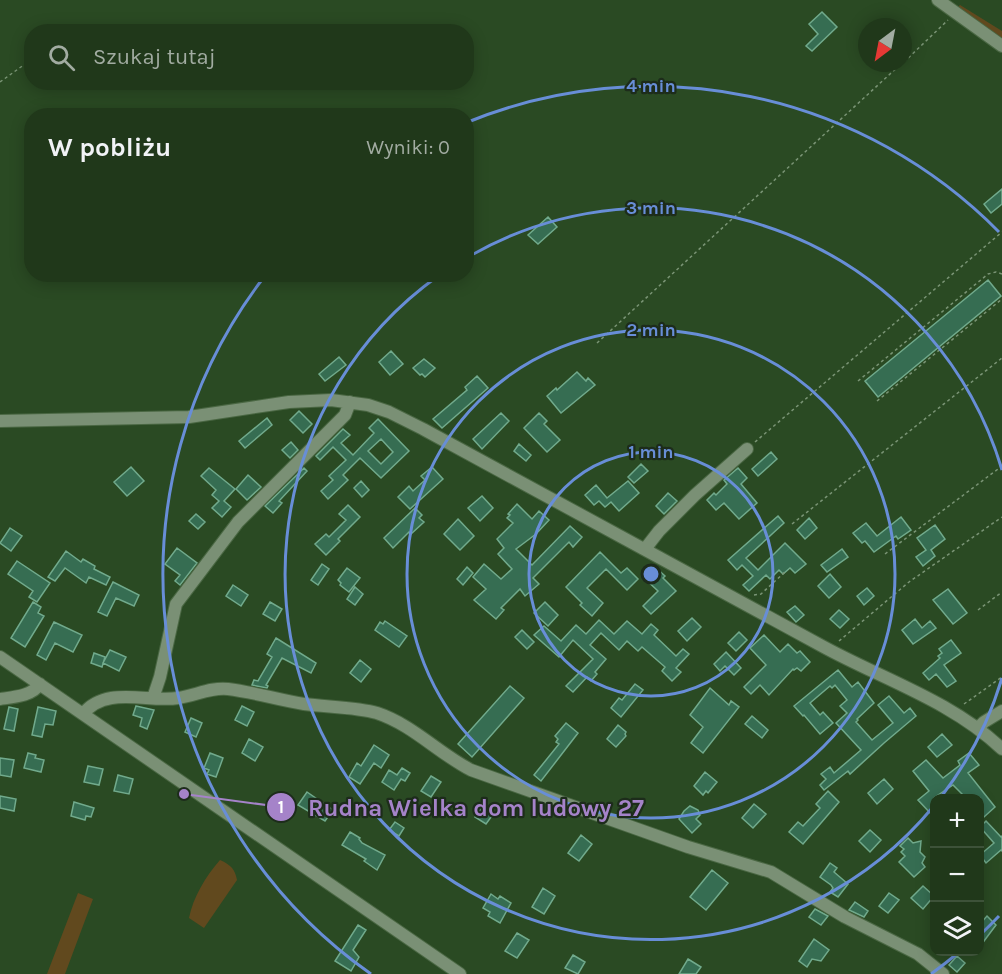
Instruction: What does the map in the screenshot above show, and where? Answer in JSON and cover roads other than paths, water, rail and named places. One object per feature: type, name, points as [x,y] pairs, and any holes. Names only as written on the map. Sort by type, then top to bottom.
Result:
[{"type":"street","points":[[938,0],[1002,46]]},
{"type":"street","points":[[0,422],[189,417],[289,402],[331,400],[368,405],[389,412],[831,651],[956,714],[978,728],[1002,749]]},
{"type":"street","points":[[153,698],[160,677],[176,604],[238,522],[345,415],[350,402]]},
{"type":"street","points":[[645,549],[659,531],[695,495],[747,449]]},
{"type":"street","points":[[0,657],[460,974]]},
{"type":"street","points":[[0,699],[29,694],[40,684]]},
{"type":"street","points":[[83,714],[89,707],[102,700],[143,696],[178,698],[204,691],[228,689],[277,700],[374,712],[409,728],[471,770],[688,847],[771,872],[845,917],[918,954],[943,974]]},
{"type":"street","points":[[978,728],[1002,711]]},
{"type":"place","name":"Rudna Wielka dom ludowy 27","points":[[184,794]]}]
